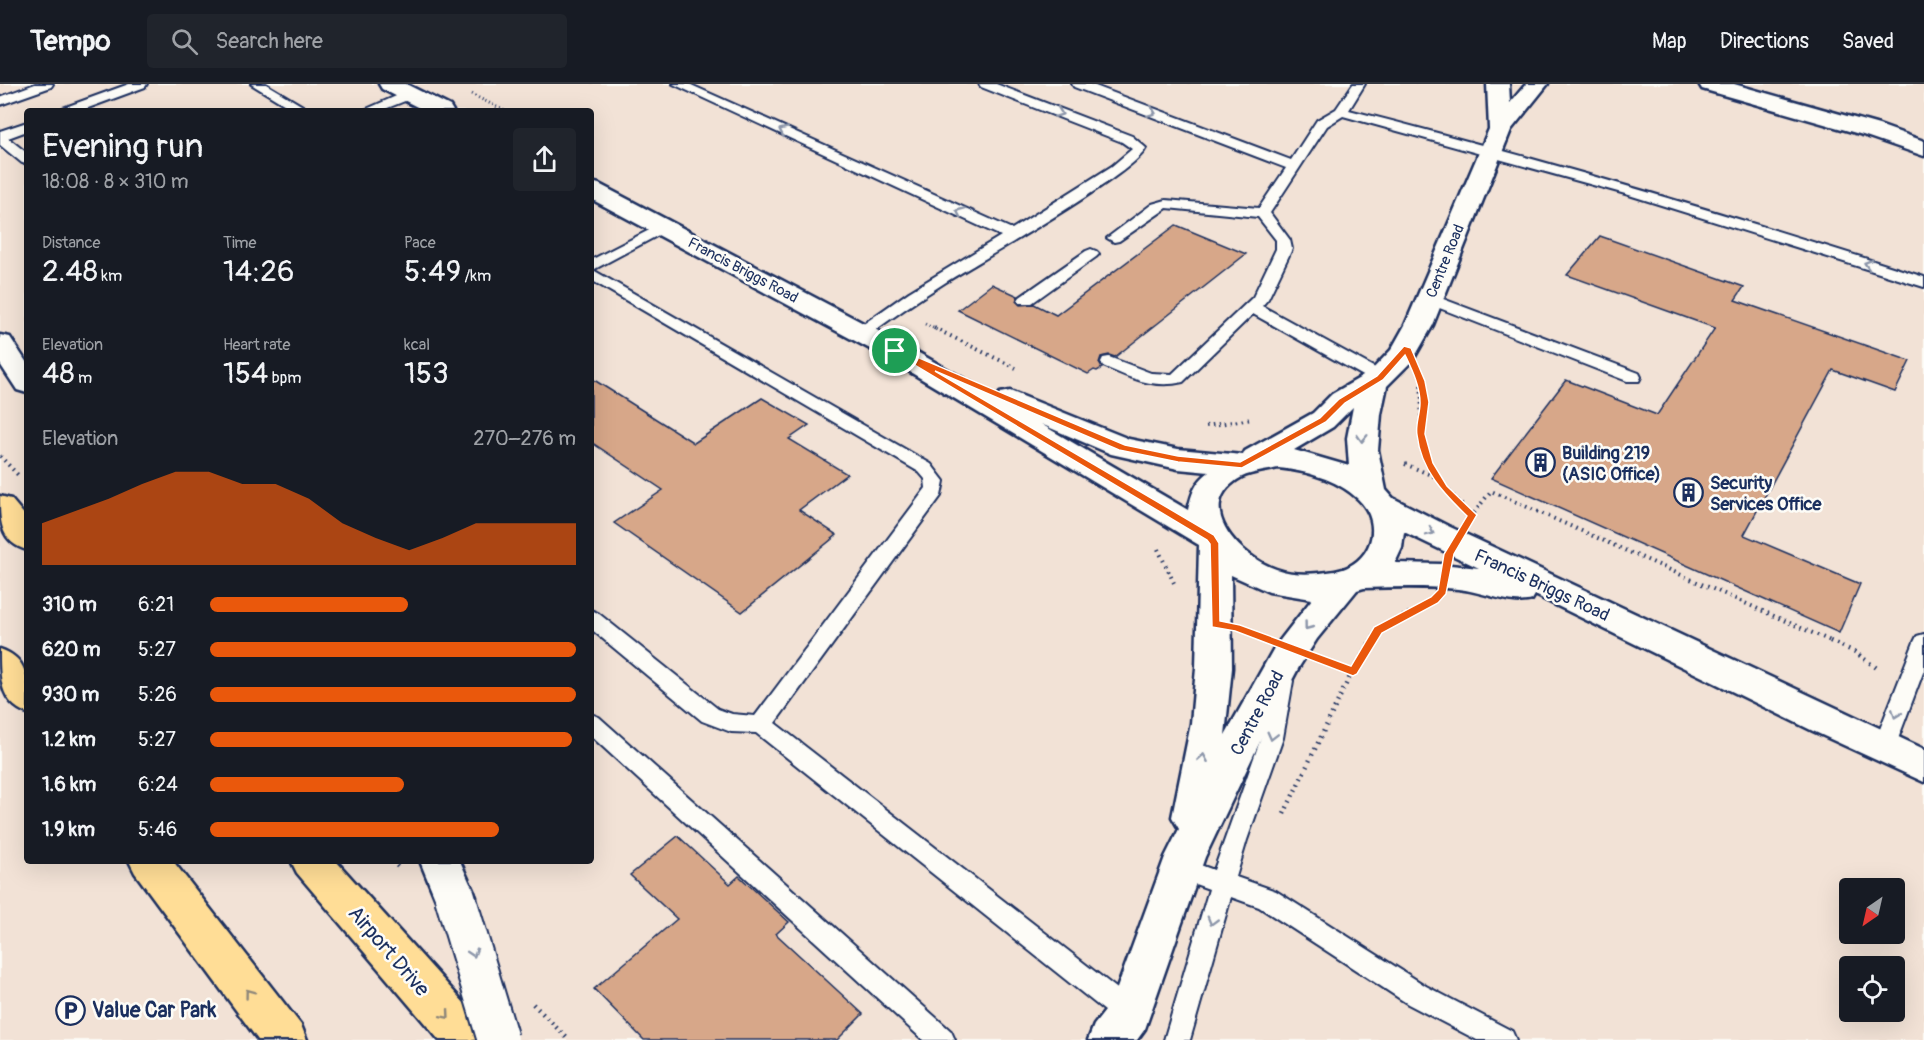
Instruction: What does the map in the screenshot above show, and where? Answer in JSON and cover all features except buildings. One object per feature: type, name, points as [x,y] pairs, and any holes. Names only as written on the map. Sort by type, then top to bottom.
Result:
[{"type":"main road","points":[[0,507],[24,535]]},
{"type":"main road","points":[[0,663],[24,695]]},
{"type":"main road","points":[[151,864],[285,1040]]},
{"type":"main road","name":"Airport Drive","points":[[314,864],[468,1040]]},
{"type":"street","points":[[390,84],[436,108]]},
{"type":"street","name":"Centre Road","points":[[1495,140],[1498,84]]},
{"type":"street","name":"Centre Road","points":[[1246,463],[1323,420],[1342,401],[1377,380],[1407,348],[1430,299],[1495,140],[1538,84]]},
{"type":"street","points":[[1710,84],[1745,92]]},
{"type":"street","points":[[1722,84],[1872,130],[1924,149]]},
{"type":"street","points":[[1872,130],[1924,142]]},
{"type":"street","name":"Francis Briggs Road","points":[[594,191],[895,351],[1212,540]]},
{"type":"street","points":[[0,343],[24,380]]},
{"type":"street","name":"Francis Briggs Road","points":[[895,351],[1122,447],[1178,459],[1246,463]]},
{"type":"street","points":[[0,359],[24,382]]},
{"type":"street","name":"Centre Road","points":[[1375,499],[1361,441],[1362,424],[1377,380]]},
{"type":"street","points":[[1293,459],[1322,465],[1349,477],[1375,499],[1389,527],[1386,549],[1372,569],[1353,579],[1311,586],[1272,580],[1239,565],[1212,540],[1203,515],[1206,494],[1220,477],[1246,463],[1293,459]]},
{"type":"street","name":"Francis Briggs Road","points":[[1375,499],[1427,531],[1924,765]]},
{"type":"street","name":"Centre Road","points":[[1183,863],[1209,723],[1214,668],[1212,540]]},
{"type":"street","name":"Francis Briggs Road","points":[[1353,579],[1447,575],[1488,581],[1512,587],[1674,649]]},
{"type":"street","name":"Centre Road","points":[[1121,1028],[1183,863],[1247,729],[1290,653],[1311,622],[1353,579]]},
{"type":"street","points":[[441,864],[455,897],[498,1040]]},
{"type":"lane","points":[[0,101],[47,84]]},
{"type":"lane","points":[[76,108],[141,84]]},
{"type":"lane","points":[[257,84],[299,108]]},
{"type":"lane","points":[[679,84],[1014,236]]},
{"type":"lane","points":[[861,333],[891,309],[959,265],[1014,236],[1137,153],[1138,148],[1135,144],[985,84]]},
{"type":"lane","points":[[1078,84],[1294,166]]},
{"type":"lane","points":[[1263,213],[1322,123],[1341,112],[1359,84]]},
{"type":"lane","points":[[376,108],[410,94]]},
{"type":"lane","points":[[1341,112],[1495,140],[1702,212],[1924,282]]},
{"type":"lane","points":[[24,127],[0,137],[24,157]]},
{"type":"lane","points":[[1109,362],[1150,380],[1161,381],[1177,378],[1260,299],[1284,249],[1283,240],[1263,213],[1166,204],[1157,207],[1114,238]]},
{"type":"lane","points":[[594,264],[663,227]]},
{"type":"lane","points":[[1026,300],[1091,254]]},
{"type":"lane","points":[[594,276],[926,468],[934,475],[937,484],[934,492],[761,725]]},
{"type":"lane","points":[[1430,299],[1633,377]]},
{"type":"lane","points":[[1252,307],[1377,380]]},
{"type":"lane","points":[[594,620],[710,715],[731,723],[761,725],[1121,1028]]},
{"type":"lane","points":[[1884,747],[1924,642]]},
{"type":"lane","points":[[1177,1040],[1235,840],[1272,738],[1290,653]]},
{"type":"lane","points":[[594,726],[942,1040]]},
{"type":"lane","points":[[1183,863],[1222,883],[1267,899],[1417,995],[1503,1040]]},
{"type":"path","points":[[463,89],[499,108]]},
{"type":"path","points":[[1407,348],[1420,381],[1424,402],[1421,434],[1429,463],[1443,488],[1473,516],[1491,491],[1855,652],[1906,689]]},
{"type":"path","points":[[0,456],[20,478]]},
{"type":"path","points":[[1156,546],[1175,584]]},
{"type":"path","points":[[1279,824],[1353,672],[1378,630],[1434,600],[1443,591],[1447,575]]},
{"type":"path","points":[[1290,653],[1353,672]]},
{"type":"shaded area","points":[[0,84],[1924,84],[1924,1040],[0,1040]]},
{"type":"place","name":"Building 219 (ASIC Office)","points":[[1541,463]]},
{"type":"place","name":"Security Services Office","points":[[1689,493]]},
{"type":"place","name":"Value Car Park","points":[[71,1010]]},
{"type":"route","points":[[1407,348],[1420,381],[1424,402],[1421,434],[1429,463],[1443,488],[1472,515],[1449,554],[1443,591],[1434,600],[1378,630],[1353,672],[1294,647],[1236,628],[1215,624],[1215,543],[1210,537],[1054,447],[895,351],[1106,442],[1140,452],[1178,459],[1242,465],[1304,433],[1323,420],[1342,401],[1380,378],[1407,348]]}]
